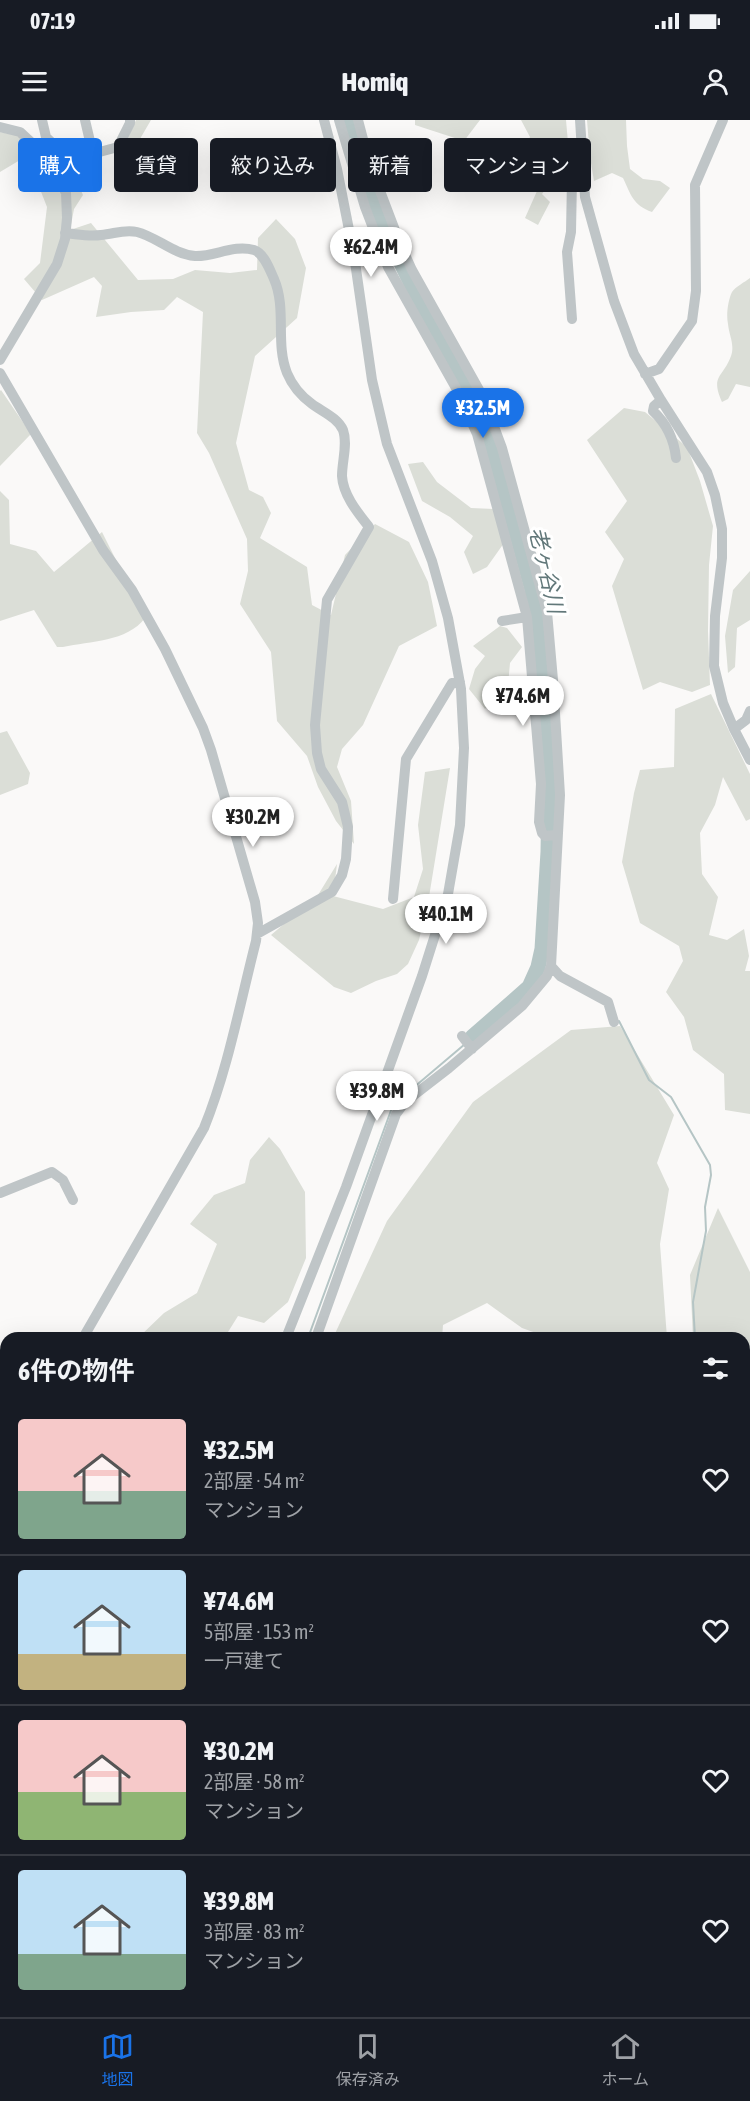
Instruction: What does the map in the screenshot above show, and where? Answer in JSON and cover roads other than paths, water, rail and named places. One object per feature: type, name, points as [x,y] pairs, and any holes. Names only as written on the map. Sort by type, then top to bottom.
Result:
[{"type":"street","points":[[42,120],[47,138]]},
{"type":"street","points":[[85,120],[89,138]]},
{"type":"street","points":[[102,151],[117,147],[130,120]]},
{"type":"street","points":[[318,1332],[357,1192],[448,894],[460,825],[464,748],[460,682],[448,618],[432,561],[384,433],[372,380],[354,255],[338,173],[324,120]]},
{"type":"street","points":[[339,120],[348,154]]},
{"type":"street","points":[[289,1332],[396,1114],[405,1102],[522,1006],[550,970],[560,795],[554,680],[547,612],[502,448],[483,397],[401,246],[369,162],[358,120]]},
{"type":"street","points":[[579,138],[580,120]]},
{"type":"street","points":[[645,374],[658,369],[692,321],[696,291],[695,185],[723,120]]},
{"type":"street","points":[[0,127],[20,132],[49,159],[66,193],[67,218],[57,264],[0,360]]},
{"type":"street","points":[[338,173],[348,170]]},
{"type":"street","points":[[360,192],[394,279],[456,388],[477,434],[527,617],[541,784],[540,822],[542,833],[545,836],[556,835]]},
{"type":"street","points":[[572,319],[567,252],[576,192]]},
{"type":"street","points":[[582,192],[614,301],[634,354],[707,472],[715,495],[722,529],[722,558],[714,628],[714,666],[723,703],[750,760]]},
{"type":"street","points":[[65,233],[90,236],[127,230],[141,233],[172,250],[191,255],[206,256],[238,249],[254,250],[261,254],[275,281],[279,299],[280,346],[287,373],[295,388],[310,403],[335,420],[343,430],[345,439],[342,478],[349,498],[369,527],[327,600],[315,725],[317,753],[321,769],[342,802],[348,827],[346,860],[342,875],[332,892],[257,934]]},
{"type":"street","points":[[394,279],[412,270]]},
{"type":"street","points":[[0,373],[97,541],[132,590],[152,624],[203,728],[255,902],[257,934],[226,1060],[204,1128],[86,1332]]},
{"type":"street","points":[[661,400],[654,406],[653,411],[672,436],[675,458]]},
{"type":"street","points":[[502,621],[527,617]]},
{"type":"street","points":[[393,899],[406,759],[452,683],[460,682]]},
{"type":"street","points":[[734,729],[746,720],[750,711]]},
{"type":"street","points":[[550,970],[608,1002],[614,1022]]},
{"type":"street","points":[[462,1036],[472,1049]]},
{"type":"street","points":[[0,1193],[52,1172],[63,1180],[73,1200]]},
{"type":"waterway","name":"老ヶ谷川","points":[[346,120],[386,232],[426,315],[471,395],[493,449],[532,590],[537,622],[549,790],[542,949],[538,967],[529,987],[472,1037]]},
{"type":"waterway","points":[[538,967],[545,971]]},
{"type":"waterway","points":[[619,1021],[649,1080],[671,1097],[710,1165],[711,1175],[705,1207],[706,1231],[693,1302],[695,1332]]},
{"type":"waterway","points":[[310,1332],[393,1105],[465,1044]]}]
